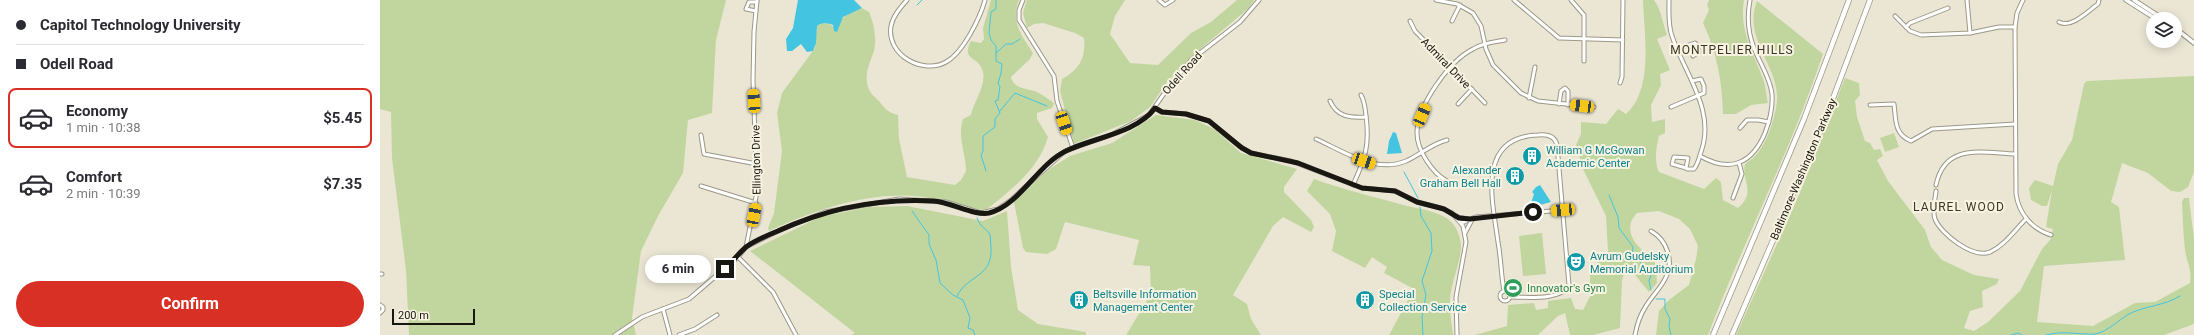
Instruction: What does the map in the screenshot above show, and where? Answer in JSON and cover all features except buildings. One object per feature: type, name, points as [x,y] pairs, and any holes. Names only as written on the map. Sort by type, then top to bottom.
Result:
[{"type":"highway","name":"Baltimore-Washington Parkway","points":[[1713,335],[1804,119],[1849,0]]},
{"type":"highway","name":"Baltimore-Washington Parkway","points":[[1732,335],[1820,132],[1870,0]]},
{"type":"main road","points":[[2126,0],[2146,13]]},
{"type":"main road","points":[[2134,0],[2152,12]]},
{"type":"main road","points":[[2182,33],[2194,42]]},
{"type":"street","points":[[907,0],[892,23],[891,38],[895,47],[904,57],[923,66],[943,64],[956,53],[979,16],[985,0]]},
{"type":"street","points":[[1023,0],[1019,10],[1020,22],[1054,76],[1058,101],[1073,148]]},
{"type":"street","points":[[1159,0],[1165,5],[1173,0]]},
{"type":"street","name":"Odell Road","points":[[615,335],[638,318],[689,299],[738,257],[746,247],[782,229],[824,212],[890,200],[946,202],[972,211],[990,212],[1006,204],[1058,156],[1073,148],[1114,134],[1150,115],[1165,92],[1192,60],[1233,28],[1259,0]]},
{"type":"street","points":[[1436,0],[1460,5],[1470,11],[1477,19],[1483,30],[1485,44],[1490,59],[1514,88],[1529,98],[1559,104],[1594,107]]},
{"type":"street","points":[[1514,0],[1559,38],[1623,40]]},
{"type":"street","points":[[1571,0],[1584,15],[1584,61]]},
{"type":"street","points":[[1620,83],[1622,77],[1623,0]]},
{"type":"street","points":[[1669,0],[1669,25],[1677,49],[1699,97],[1705,123],[1704,143],[1694,169],[1686,168],[1672,164],[1674,157],[1687,157],[1686,168]]},
{"type":"street","points":[[1700,156],[1722,164],[1739,163],[1747,159],[1755,152],[1769,122],[1772,109],[1771,88],[1750,37],[1748,17],[1750,0]]},
{"type":"street","points":[[1967,0],[1970,33]]},
{"type":"street","points":[[2023,0],[2017,13],[2015,27],[2016,199],[2026,219],[2038,229],[2051,235]]},
{"type":"street","points":[[2059,22],[2065,24],[2075,21],[2098,4],[2099,0]]},
{"type":"street","points":[[756,11],[748,10],[746,8],[749,2],[757,1]]},
{"type":"street","name":"Ellington Drive","points":[[746,247],[756,203],[757,164],[753,80],[757,1]]},
{"type":"street","points":[[1452,21],[1460,5]]},
{"type":"street","points":[[1906,27],[1910,23],[1948,8]]},
{"type":"street","points":[[1895,16],[1915,34],[1921,35],[1970,33],[1999,27],[2015,27]]},
{"type":"street","name":"Admiral Drive","points":[[1410,21],[1415,31],[1485,103]]},
{"type":"street","points":[[1447,181],[1434,171],[1422,151],[1418,140],[1419,124],[1435,85],[1450,68],[1471,50],[1485,44],[1505,40]]},
{"type":"street","points":[[1677,49],[1695,43],[1698,46],[1699,52],[1694,56]]},
{"type":"street","points":[[1529,98],[1535,67]]},
{"type":"street","points":[[1671,107],[1699,97],[1705,91],[1700,78],[1692,81]]},
{"type":"street","points":[[1559,104],[1561,91],[1565,88],[1568,91],[1568,105]]},
{"type":"street","points":[[1458,104],[1472,89]]},
{"type":"street","points":[[1353,185],[1364,161],[1368,142],[1365,104],[1360,95]]},
{"type":"street","points":[[1330,101],[1335,110],[1344,116],[1366,117]]},
{"type":"street","points":[[1870,105],[1894,104],[1896,127],[1904,138],[1911,141],[1932,129],[2015,124]]},
{"type":"street","points":[[1155,108],[1162,112]]},
{"type":"street","points":[[1150,115],[1162,112],[1186,114],[1206,120],[1251,153],[1298,163],[1353,185],[1395,191],[1417,202],[1444,209],[1457,217],[1462,223],[1465,232],[1466,248],[1456,298],[1457,335]]},
{"type":"street","points":[[1740,128],[1743,123],[1750,120],[1769,122]]},
{"type":"street","points":[[701,134],[704,154],[757,164]]},
{"type":"street","points":[[1546,135],[1556,141],[1569,280],[1568,288],[1562,293],[1545,296],[1510,297],[1506,301],[1501,299],[1500,294],[1504,291],[1494,216],[1491,179],[1496,161],[1502,151],[1512,142],[1522,137],[1546,135]]},
{"type":"street","points":[[1316,139],[1364,161],[1376,164],[1394,165],[1408,160],[1422,151],[1447,140]]},
{"type":"street","points":[[1936,185],[1944,165],[1962,154],[1974,152],[2015,154]]},
{"type":"street","points":[[1733,198],[1742,174],[1739,163]]},
{"type":"street","points":[[701,186],[756,203]]},
{"type":"street","points":[[1936,191],[1934,216],[1938,225],[1971,251],[1981,253],[1992,250],[2010,237],[2026,219]]},
{"type":"street","points":[[1457,217],[1471,218],[1563,210]]},
{"type":"street","points":[[1462,223],[1471,218]]},
{"type":"street","points":[[1465,232],[1471,218]]},
{"type":"street","points":[[1635,335],[1643,310],[1663,281],[1669,268],[1666,246],[1661,238],[1651,231]]},
{"type":"street","points":[[738,257],[773,292],[796,335]]},
{"type":"street","points":[[1504,291],[1508,291],[1510,297]]},
{"type":"street","points":[[380,306],[383,307],[383,310],[380,313]]},
{"type":"street","points":[[663,309],[670,335]]},
{"type":"street","points":[[679,335],[695,329],[717,315]]},
{"type":"green space","points":[[380,0],[726,0],[716,40],[712,113],[688,120],[683,173],[658,216],[641,251],[632,318],[636,335],[409,335],[406,270],[392,158],[391,112],[380,109]]},
{"type":"green space","points":[[991,0],[1019,0],[1016,15],[1018,28],[1033,53],[1030,59],[1011,77],[1018,86],[1037,92],[1054,103],[1052,108],[1037,113],[1037,119],[1048,137],[1044,149],[1038,159],[1023,178],[986,210],[970,208],[923,197],[883,196],[824,209],[769,231],[768,228],[774,213],[782,151],[777,113],[782,93],[815,48],[817,26],[820,24],[828,24],[838,31],[840,22],[846,16],[862,8],[869,12],[874,26],[875,41],[874,51],[867,73],[868,87],[871,93],[885,108],[898,115],[899,139],[907,177],[955,185],[961,180],[966,171],[961,139],[961,126],[963,119],[971,115],[983,80],[982,69],[980,65],[969,55],[968,47],[971,41],[981,43],[984,39],[983,28]]},
{"type":"green space","points":[[1027,0],[1125,0],[1115,16],[1110,34],[1130,63],[1158,65],[1191,33],[1211,22],[1237,0],[1254,0],[1249,8],[1205,45],[1167,82],[1150,107],[1131,121],[1074,144],[1060,91],[1062,79],[1073,72],[1080,63],[1084,52],[1084,38],[1075,33],[1043,23],[1034,24],[1027,28],[1023,13]]},
{"type":"green space","points":[[1643,0],[1654,0],[1657,4],[1667,35],[1657,39],[1670,70],[1660,74],[1661,85],[1651,105],[1652,122],[1665,119],[1665,133],[1659,136],[1656,150],[1657,168],[1659,172],[1704,189],[1716,178],[1721,182],[1723,200],[1738,208],[1744,202],[1748,192],[1744,170],[1745,164],[1757,154],[1765,141],[1770,130],[1777,102],[1776,86],[1757,39],[1754,27],[1754,14],[1757,1],[1823,54],[1797,125],[1708,335],[1656,335],[1659,311],[1669,300],[1689,285],[1698,246],[1690,229],[1679,219],[1659,211],[1637,213],[1632,219],[1630,226],[1633,238],[1641,249],[1653,257],[1656,266],[1657,283],[1649,292],[1630,269],[1624,273],[1622,280],[1620,328],[1593,335],[1570,335],[1565,313],[1558,316],[1538,335],[1475,335],[1507,326],[1508,305],[1534,303],[1536,310],[1548,308],[1548,301],[1571,298],[1575,309],[1583,310],[1593,291],[1590,283],[1590,270],[1608,252],[1606,216],[1583,169],[1576,145],[1581,134],[1581,122],[1606,124],[1618,109],[1626,114],[1635,103],[1641,90],[1644,76],[1645,44]]},
{"type":"green space","points":[[1709,0],[1744,0],[1743,21],[1745,31],[1764,82],[1768,103],[1751,105],[1736,114],[1723,114],[1718,67],[1712,45],[1703,23],[1709,10],[1707,5]]},
{"type":"green space","points":[[2194,76],[2194,172],[2188,187],[2180,192],[2171,191],[2148,173],[2122,163],[2111,202],[2119,207],[2125,260],[2044,266],[2037,322],[2093,326],[2135,303],[2155,302],[2190,283],[2190,270],[2184,244],[2182,202],[2184,198],[2189,198],[2194,239],[2194,324],[2164,335],[1736,335],[1799,195],[1845,78],[1859,83],[1860,95],[1855,101],[1857,117],[1865,141],[1870,143],[1874,150],[1880,149],[1883,156],[1877,160],[1888,181],[1925,230],[1931,247],[1942,260],[1974,275],[1999,279],[1997,284],[1982,291],[1983,307],[1970,311],[1964,328],[1974,331],[1988,322],[2020,291],[2042,249],[2051,239],[2053,229],[2046,227],[2052,190],[2047,206],[2042,206],[2031,200],[2029,188],[2035,180],[2053,186],[2058,164],[2072,140],[2084,84],[2087,81]]},
{"type":"green space","points":[[1156,115],[1195,120],[1214,129],[1241,153],[1297,169],[1284,187],[1284,192],[1311,220],[1314,227],[1311,232],[1283,217],[1273,226],[1233,295],[1247,304],[1251,319],[1261,335],[1126,335],[1151,294],[1150,266],[1133,265],[1139,240],[1065,222],[1056,249],[1047,254],[1026,252],[1023,248],[1014,202],[1048,170],[1070,156],[1112,143]]},
{"type":"green space","points":[[1894,133],[1899,147],[1885,152],[1880,138]]},
{"type":"green space","points":[[1314,179],[1337,187],[1433,212],[1451,221],[1457,230],[1461,245],[1460,256],[1450,299],[1453,335],[1389,335],[1414,289],[1384,273],[1387,267],[1372,257],[1365,268],[1332,251],[1336,231],[1330,214],[1307,191]]},
{"type":"green space","points":[[907,206],[983,221],[1007,211],[1011,267],[1018,310],[1038,324],[1086,332],[1086,335],[850,335],[855,333],[750,251],[820,217],[869,207]]},
{"type":"green space","points":[[1542,233],[1546,274],[1523,276],[1519,236]]},
{"type":"water","points":[[798,0],[854,0],[862,8],[843,17],[837,32],[834,31],[833,25],[831,24],[823,23],[817,26],[816,43],[813,51],[807,52],[801,44],[792,51],[787,51],[786,39],[793,28]]},
{"type":"water","points":[[1393,132],[1396,133],[1402,153],[1387,154],[1389,141]]},
{"type":"water","points":[[1540,185],[1551,202],[1536,206],[1531,203],[1534,194],[1532,192]]},
{"type":"waterway","points":[[917,5],[922,0]]},
{"type":"waterway","points":[[986,171],[981,155],[983,151],[983,136],[995,127],[995,119],[1000,113],[995,101],[998,100],[1000,86],[998,84],[1002,64],[996,61],[996,46],[991,40],[989,33],[991,12],[996,9],[996,0]]},
{"type":"waterway","points":[[996,53],[1006,44],[1012,44],[1020,39]]},
{"type":"waterway","points":[[1000,111],[1015,93],[1047,106]]},
{"type":"waterway","points":[[1404,172],[1418,198]]},
{"type":"waterway","points":[[1609,195],[1618,217],[1619,228],[1633,247],[1632,257],[1640,260],[1644,272],[1651,275],[1649,281],[1651,290]]},
{"type":"waterway","points":[[1420,207],[1421,216],[1431,233],[1432,251],[1422,281],[1426,295],[1422,317],[1423,335]]},
{"type":"waterway","points":[[912,211],[929,235],[929,244],[936,260],[940,283],[953,295],[963,300],[970,318],[968,328],[973,330],[975,335]]},
{"type":"waterway","points":[[957,296],[967,283],[984,270],[991,257],[990,235],[988,231],[980,224],[977,218]]},
{"type":"waterway","points":[[2046,335],[2059,333],[2100,333],[2135,311],[2167,302],[2180,296]]},
{"type":"waterway","points":[[1656,299],[1665,299],[1665,309],[1670,319],[1669,326],[1671,335]]},
{"type":"waterway","points":[[2011,335],[2018,333],[2022,335]]},
{"type":"place","name":"William G McGowan Academic Center","points":[[1532,156]]},
{"type":"place","name":"Alexander Graham Bell Hall","points":[[1515,176]]},
{"type":"place","name":"Avrum Gudelsky Memorial Auditorium","points":[[1576,262]]},
{"type":"place","name":"Innovator's Gym","points":[[1513,288]]},
{"type":"place","name":"Beltsville Information Management Center","points":[[1079,300]]},
{"type":"place","name":"Special Collection Service","points":[[1365,300]]},
{"type":"district","name":"MONTPELIER HILLS","points":[[1732,50]]},
{"type":"district","name":"LAUREL WOOD","points":[[1959,207]]},
{"type":"route","points":[[725,269],[742,253],[746,247],[770,234],[824,212],[874,202],[899,199],[946,202],[981,213],[994,211],[1011,200],[1052,161],[1065,151],[1124,129],[1151,114],[1155,108],[1162,112],[1186,114],[1209,121],[1218,126],[1242,148],[1251,153],[1286,159],[1362,188],[1387,189],[1395,191],[1425,205],[1444,209],[1459,218],[1470,219],[1533,212]]}]
